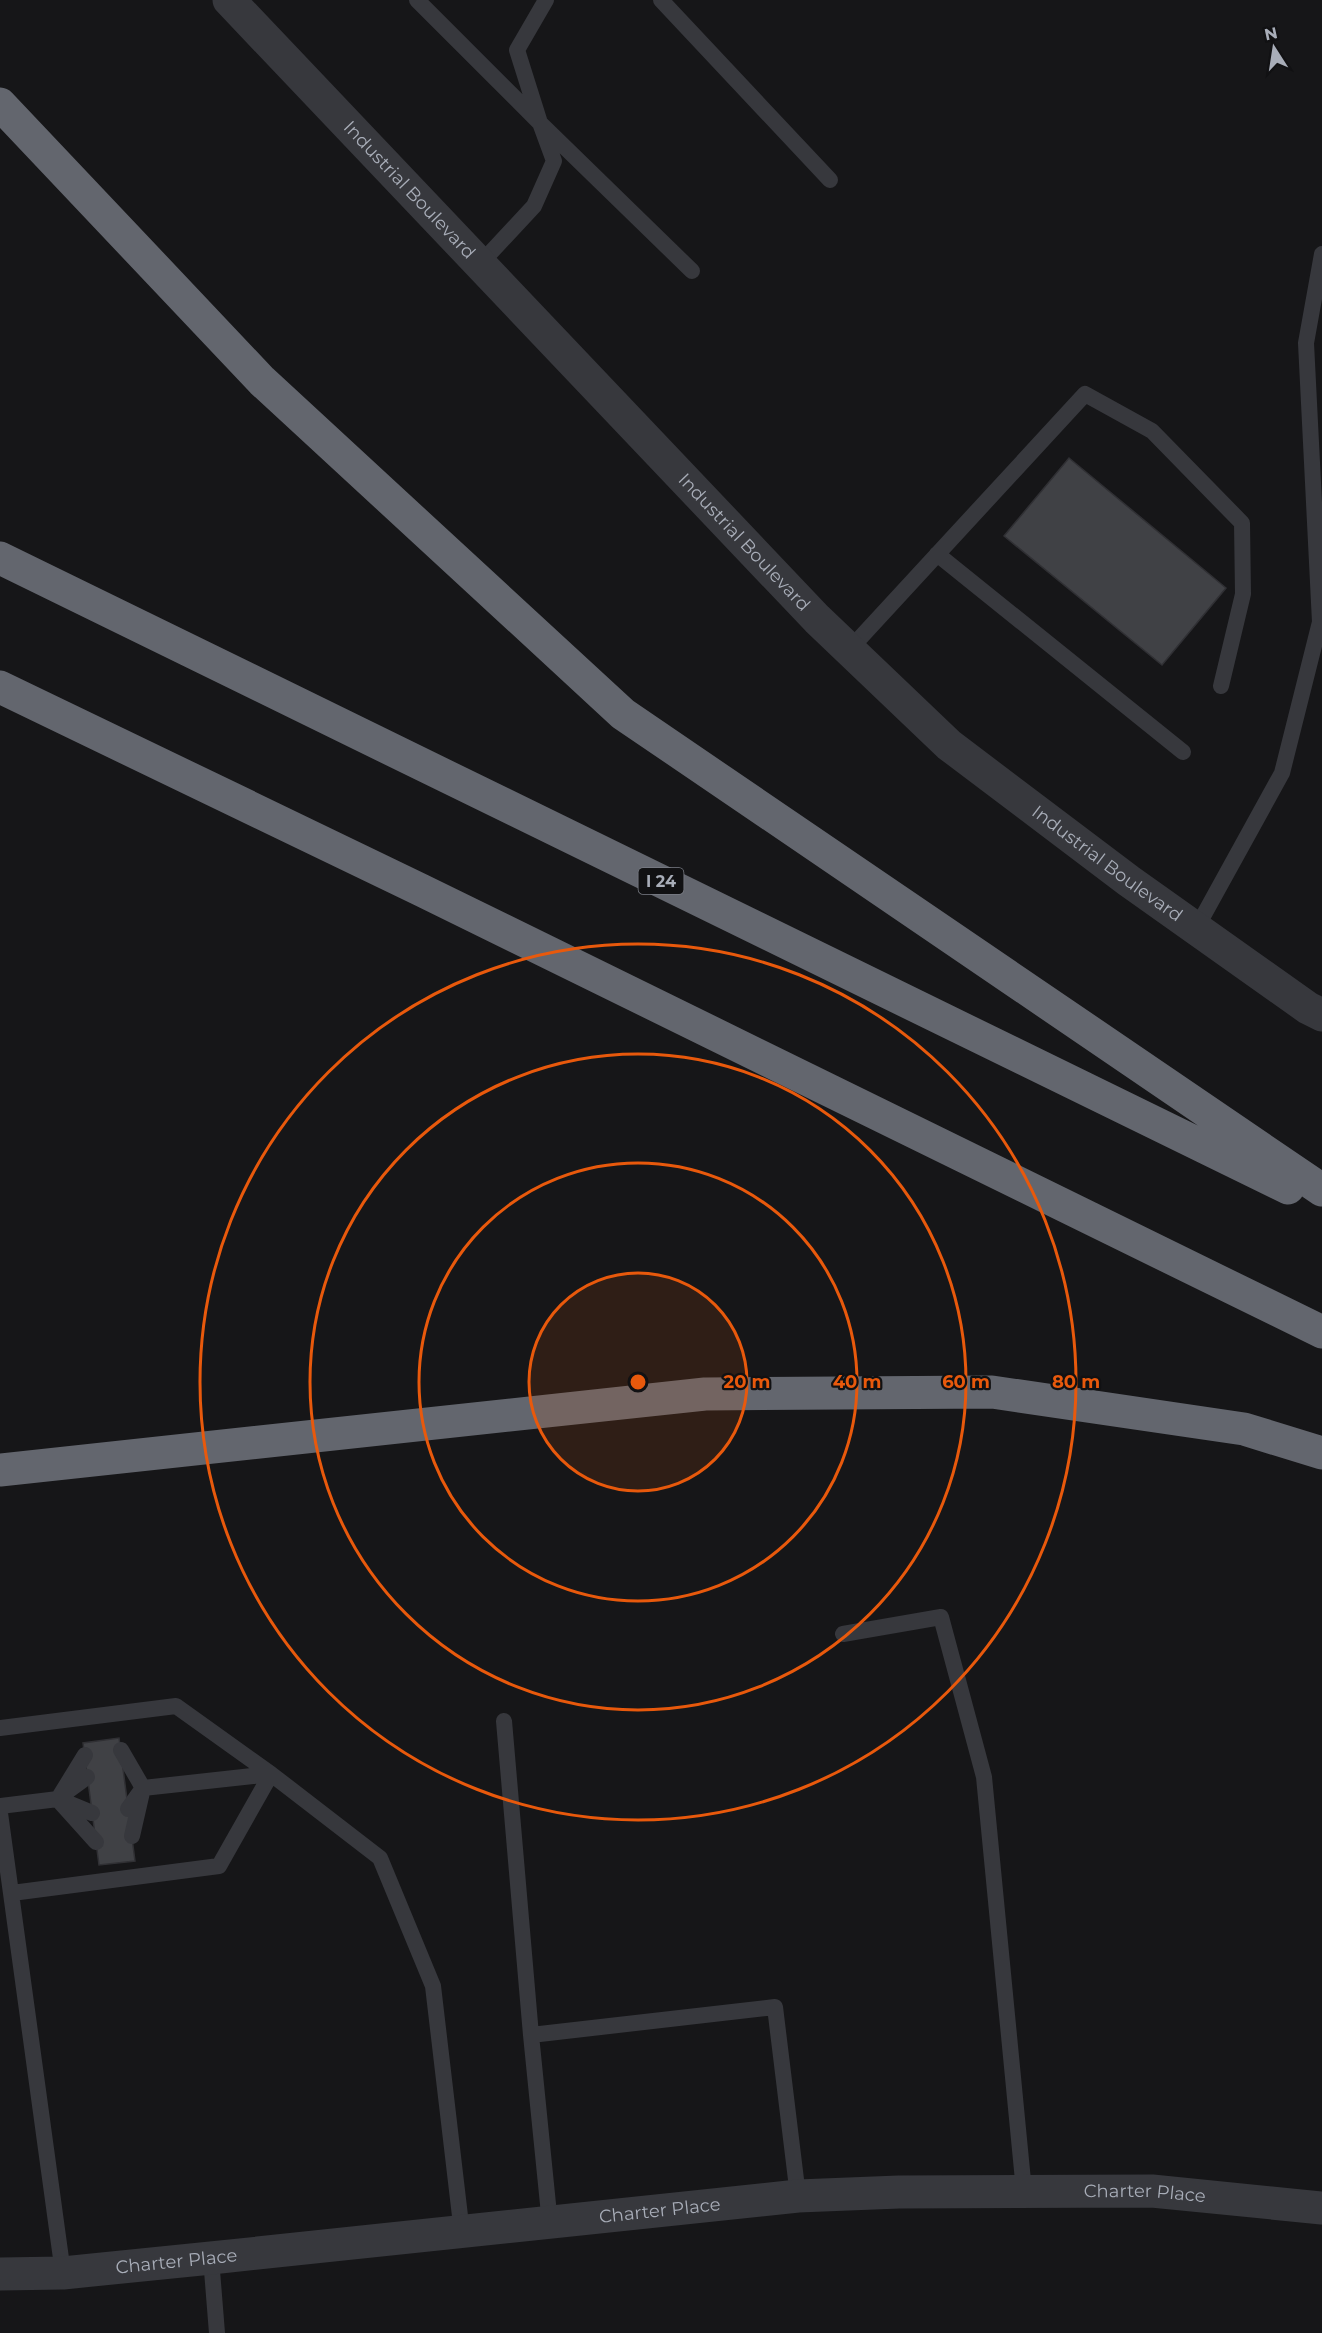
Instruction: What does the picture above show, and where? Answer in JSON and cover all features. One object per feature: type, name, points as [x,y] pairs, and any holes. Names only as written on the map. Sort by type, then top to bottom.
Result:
[{"type":"highway","points":[[0,104],[262,381],[622,714],[1322,1190]]},
{"type":"highway","name":"I 24","points":[[0,558],[1322,1204]]},
{"type":"highway","points":[[0,687],[421,890],[1322,1332]]},
{"type":"highway","points":[[0,1470],[705,1394],[992,1392],[1244,1429],[1322,1453]]},
{"type":"street","name":"Industrial Boulevard","points":[[229,0],[817,619],[949,745],[1129,881],[1308,1008],[1322,1015]]},
{"type":"street","name":"Charter Place","points":[[0,2274],[63,2272],[211,2258],[798,2196],[899,2192],[1152,2191],[1322,2208]]},
{"type":"lane","points":[[417,0],[692,271]]},
{"type":"lane","points":[[480,264],[534,206],[554,161],[517,50],[546,0]]},
{"type":"lane","points":[[661,0],[830,180]]},
{"type":"lane","points":[[1196,928],[1282,773],[1320,622],[1306,344],[1322,254]]},
{"type":"lane","points":[[849,650],[1085,394],[1152,431],[1242,523],[1243,594],[1221,686]]},
{"type":"lane","points":[[937,554],[1184,752]]},
{"type":"lane","points":[[843,1634],[941,1617],[984,1777],[1024,2191]]},
{"type":"lane","points":[[0,1728],[177,1706],[380,1857],[433,1986],[462,2233]]},
{"type":"lane","points":[[504,1721],[550,2224]]},
{"type":"lane","points":[[121,1750],[144,1788],[132,1836]]},
{"type":"lane","points":[[57,1799],[85,1755]]},
{"type":"lane","points":[[124,1772],[144,1788],[271,1774]]},
{"type":"lane","points":[[12,1893],[219,1866],[271,1774]]},
{"type":"lane","points":[[57,1799],[87,1777]]},
{"type":"lane","points":[[128,1809],[144,1788]]},
{"type":"lane","points":[[57,1799],[96,1842]]},
{"type":"lane","points":[[0,1806],[57,1799],[92,1813]]},
{"type":"lane","points":[[0,1813],[63,2272]]},
{"type":"lane","points":[[531,2035],[775,2007],[798,2196]]},
{"type":"lane","points":[[211,2258],[217,2333]]},
{"type":"building","points":[[1069,458],[1226,588],[1162,665],[1004,536]]},
{"type":"building","points":[[119,1738],[135,1861],[99,1865],[83,1743]]}]
